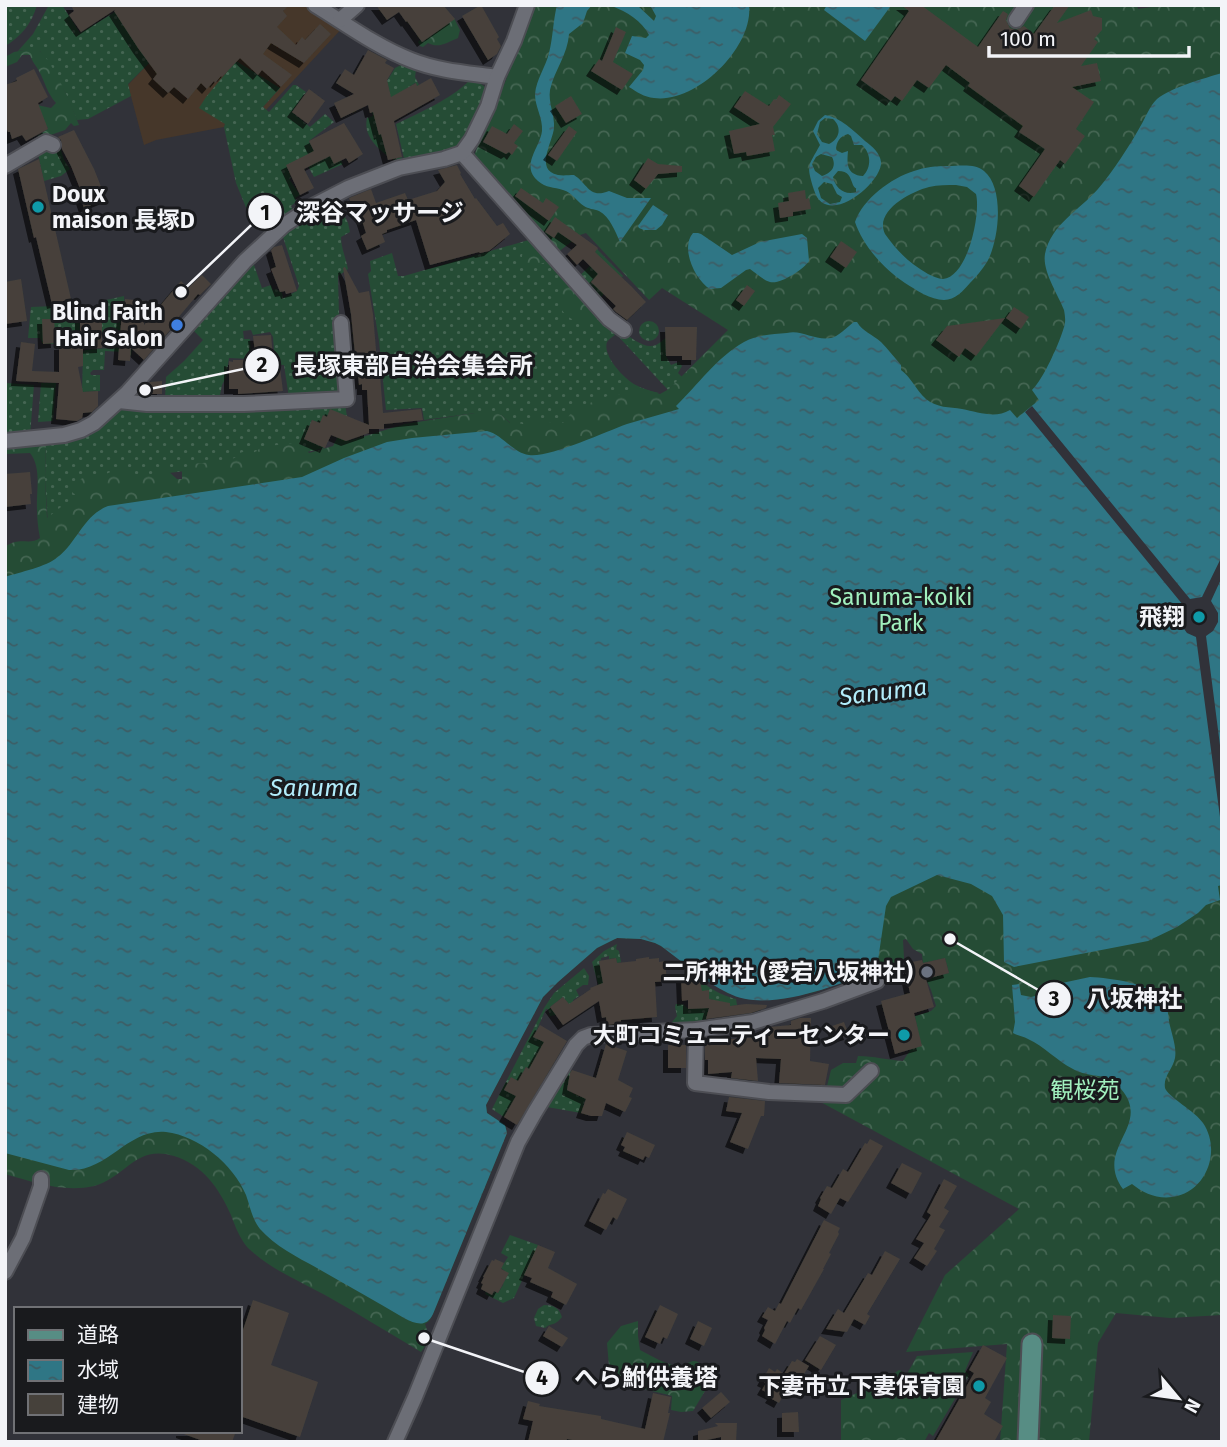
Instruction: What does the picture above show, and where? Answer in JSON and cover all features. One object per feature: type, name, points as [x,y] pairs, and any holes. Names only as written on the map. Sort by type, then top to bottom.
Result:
[{"type":"street","points":[[315,5],[382,47],[411,61],[437,68],[497,77]]},
{"type":"street","points":[[340,20],[357,5]]},
{"type":"street","points":[[5,441],[51,437],[81,430],[94,423],[119,401],[223,285],[284,225],[313,206],[348,188],[399,168],[462,153],[488,106],[527,5]]},
{"type":"street","points":[[1016,20],[1026,5]]},
{"type":"street","points":[[5,166],[38,145],[46,142],[53,145]]},
{"type":"street","points":[[462,153],[609,319],[624,330]]},
{"type":"street","points":[[119,401],[147,404],[244,404],[347,399],[341,323]]},
{"type":"street","points":[[395,1442],[518,1142],[576,1045],[583,1038],[597,1034],[696,1030],[753,1022],[877,981]]},
{"type":"street","points":[[696,1030],[695,1083],[769,1092],[846,1095],[871,1071]]},
{"type":"street","points":[[5,1272],[23,1238],[41,1179]]},
{"type":"street","points":[[1028,1442],[1032,1344]]},
{"type":"shaded area","points":[[112,5],[315,5],[346,24],[266,110],[263,107],[279,89],[224,127],[156,140],[144,145],[128,85],[149,63]]},
{"type":"green space","points":[[5,5],[37,5],[25,29],[5,46]]},
{"type":"green space","points":[[49,5],[62,5],[80,33],[115,12],[149,63],[128,84],[131,96],[88,119],[77,120],[65,92],[40,51],[18,51],[33,34]]},
{"type":"green space","name":"Sanuma","points":[[535,5],[1137,5],[1138,9],[1165,5],[1222,5],[1222,1315],[1170,1318],[1116,1313],[1098,1343],[1089,1442],[1000,1442],[1007,1344],[906,1352],[945,1275],[1019,1209],[815,1099],[825,1094],[831,1070],[843,1063],[856,1063],[858,1056],[903,1061],[911,1049],[921,1046],[915,1016],[931,1011],[936,1006],[926,979],[949,973],[945,958],[923,963],[922,954],[913,949],[906,939],[903,940],[904,958],[898,971],[878,969],[815,992],[781,999],[759,1000],[727,993],[655,943],[641,939],[617,938],[597,948],[543,997],[486,1105],[487,1113],[505,1125],[507,1133],[433,1314],[425,1324],[430,1339],[421,1352],[275,1268],[248,1248],[215,1187],[202,1172],[184,1160],[161,1153],[150,1154],[105,1182],[83,1188],[49,1186],[5,1174],[5,547],[15,542],[40,538],[34,459],[30,453],[5,454],[5,443],[46,441],[47,518],[61,507],[77,500],[78,496],[73,493],[76,483],[90,475],[105,475],[129,468],[132,475],[152,474],[163,470],[177,479],[182,479],[182,470],[189,466],[228,461],[242,452],[250,454],[261,447],[293,443],[309,453],[333,446],[337,438],[343,437],[349,441],[405,424],[475,413],[495,413],[510,423],[526,425],[534,421],[563,423],[576,407],[610,395],[631,393],[639,387],[660,394],[669,389],[728,330],[662,288],[649,300],[586,233],[557,253],[551,247],[546,262],[526,269],[523,264],[523,252],[536,239],[474,156],[494,114]]},
{"type":"green space","points":[[454,18],[460,30],[458,38],[440,45],[428,43],[420,46],[420,40],[422,42]]},
{"type":"green space","points":[[35,48],[54,71],[79,125],[74,126],[71,123],[65,130],[39,139],[37,136],[48,129],[47,126],[44,127],[37,105],[51,108],[56,103],[30,55],[22,55],[17,62],[5,67],[5,57],[14,52]]},
{"type":"green space","points":[[236,61],[280,88],[263,107],[269,112],[293,85],[306,92],[292,112],[310,127],[325,114],[334,122],[309,141],[319,161],[337,152],[343,164],[314,177],[303,157],[288,169],[289,179],[300,195],[291,206],[294,212],[268,235],[246,215],[247,210],[236,183],[225,124],[199,108]]},
{"type":"green space","points":[[403,64],[416,70],[415,77],[419,85],[415,83],[391,99],[387,81],[395,68]]},
{"type":"green space","points":[[469,81],[485,87],[484,95],[471,129],[461,143],[456,149],[405,163],[396,124],[444,100]]},
{"type":"green space","points":[[393,107],[376,125],[385,149],[392,148],[395,159],[402,157],[404,163],[400,164],[376,145],[366,126],[367,118],[373,116],[372,112]]},
{"type":"green space","points":[[58,141],[70,169],[61,176],[44,181],[37,150]]},
{"type":"green space","points":[[336,198],[350,232],[341,237],[348,269],[338,276],[341,394],[289,398],[284,365],[275,365],[273,337],[270,332],[253,335],[251,330],[243,331],[244,339],[250,339],[251,359],[229,358],[219,400],[165,399],[166,377],[203,340],[191,328],[253,262],[262,288],[271,285],[273,290],[282,293],[283,298],[297,291],[299,286],[281,231]]},
{"type":"green space","points":[[532,239],[615,335],[607,342],[606,348],[611,361],[633,383],[659,393],[563,423],[540,427],[514,426],[501,415],[475,413],[424,420],[422,408],[386,410],[379,341],[368,274],[371,271],[370,261],[392,253],[398,276],[404,276]]},
{"type":"green space","points":[[596,248],[623,276],[616,283],[598,274],[604,294],[598,300],[577,278],[591,265],[586,260]]},
{"type":"green space","points":[[570,278],[595,313],[584,322],[579,323],[570,318],[561,307],[560,286],[563,280]]},
{"type":"green space","points":[[124,296],[125,312],[121,312],[120,328],[123,328],[120,339],[115,340],[115,335],[101,334],[103,304],[106,300]]},
{"type":"green space","points":[[79,301],[80,337],[76,337],[74,344],[43,344],[40,338],[28,338],[31,307]]},
{"type":"green space","points":[[645,321],[653,321],[659,331],[653,341],[645,341],[639,335],[639,327]]},
{"type":"green space","points":[[622,332],[647,346],[656,345],[667,337],[666,356],[671,365],[679,362],[682,366],[678,373],[682,377],[668,390],[618,336]]},
{"type":"green space","points":[[132,348],[131,356],[126,356],[125,352],[105,351],[104,370],[93,370],[90,373],[100,375],[100,391],[82,392],[83,352]]},
{"type":"green space","points":[[5,383],[34,385],[30,436],[5,437]]},
{"type":"green space","points":[[41,383],[56,383],[53,421],[38,422]]},
{"type":"green space","points":[[345,403],[347,417],[330,410],[320,423],[312,420],[304,439],[325,448],[266,461],[96,482],[78,504],[48,525],[46,441],[116,410],[312,404],[314,409]]},
{"type":"green space","points":[[617,944],[621,962],[617,963],[616,958],[609,959],[609,956],[601,958],[599,961],[604,986],[599,987],[592,962]]},
{"type":"green space","points":[[584,968],[589,976],[588,985],[576,990],[579,996],[573,1000],[576,1013],[563,997],[550,1007],[556,1015],[550,1016],[546,1009],[534,1036],[544,1042],[531,1070],[526,1067],[518,1081],[511,1078],[504,1089],[516,1096],[504,1117],[492,1109],[544,1008],[554,993]]},
{"type":"green space","points":[[693,976],[718,992],[736,999],[737,1005],[726,1007],[711,999],[705,1023],[672,1026],[677,1016],[676,1004],[683,1004],[688,1009],[707,1008],[709,991],[702,991],[699,982],[694,982]]},
{"type":"green space","points":[[571,1070],[567,1090],[580,1097],[587,1095],[581,1113],[547,1107],[547,1102]]},
{"type":"green space","points":[[510,1235],[538,1245],[514,1298],[503,1303],[485,1294],[486,1292],[492,1295],[494,1291],[498,1293],[503,1285],[505,1271],[501,1268],[508,1257],[501,1253]]},
{"type":"green space","points":[[544,1305],[556,1308],[562,1317],[545,1328],[536,1326],[534,1318],[538,1309]]},
{"type":"green space","points":[[638,1321],[640,1350],[680,1368],[694,1361],[706,1370],[705,1391],[693,1411],[671,1410],[672,1396],[626,1382],[609,1366],[607,1343],[621,1326]]},
{"type":"green space","points":[[973,1352],[965,1371],[969,1375],[933,1436],[929,1433],[924,1442],[841,1442],[841,1400],[880,1383],[899,1370],[907,1374],[917,1356]]},
{"type":"water","points":[[557,5],[592,5],[583,23],[569,34],[550,90],[554,128],[547,154],[547,167],[558,175],[574,175],[593,192],[609,191],[627,198],[651,198],[620,242],[603,214],[581,204],[566,191],[541,183],[531,169],[542,131],[535,94],[549,53]]},
{"type":"water","points":[[612,5],[637,5],[654,21],[656,16],[650,5],[749,5],[748,21],[742,38],[719,70],[687,92],[654,98],[629,87],[644,65],[625,53],[632,36],[646,38],[649,35],[638,21]]},
{"type":"water","points":[[827,5],[890,7],[865,41],[824,10]]},
{"type":"water","name":"Sanuma","points":[[1222,73],[1220,900],[1206,905],[1177,927],[1148,941],[1014,967],[1004,962],[1003,915],[992,896],[971,884],[937,875],[891,897],[886,906],[875,971],[822,990],[782,999],[744,999],[728,993],[661,946],[641,939],[617,938],[597,948],[543,997],[486,1105],[487,1113],[505,1125],[507,1133],[433,1314],[424,1323],[404,1318],[272,1241],[257,1225],[246,1195],[233,1173],[214,1153],[191,1139],[166,1132],[153,1133],[140,1137],[107,1158],[83,1169],[69,1170],[5,1153],[5,577],[53,561],[65,551],[93,516],[108,506],[302,477],[387,442],[487,431],[523,454],[538,455],[563,449],[627,424],[679,409],[676,406],[725,355],[744,342],[765,335],[792,332],[831,338],[857,322],[884,345],[901,365],[901,370],[930,402],[943,407],[986,414],[1010,410],[1017,418],[1039,400],[1032,390],[1051,360],[1065,325],[1064,310],[1048,275],[1045,261],[1048,243],[1053,234],[1104,182],[1157,99],[1179,87]]},
{"type":"water","points":[[825,115],[841,121],[873,147],[881,162],[879,171],[864,190],[841,204],[830,205],[820,201],[811,182],[809,170],[820,145],[813,131]],"holes":[[[825,118],[833,119],[838,126],[833,142],[822,142],[817,134],[820,122]],[[845,135],[851,136],[854,145],[862,145],[867,152],[869,164],[863,176],[851,171],[848,151],[842,153],[836,150],[839,140]],[[821,154],[832,157],[833,167],[822,176],[815,171],[812,164]],[[838,171],[845,172],[856,192],[844,192],[833,177]],[[824,182],[832,184],[837,194],[842,197],[840,202],[830,204],[821,198],[818,188]]]},
{"type":"water","points":[[944,166],[972,166],[984,171],[995,189],[998,215],[995,241],[987,262],[962,292],[944,300],[924,294],[889,271],[869,248],[855,222],[864,205],[887,184],[905,174]],"holes":[[[943,185],[967,187],[976,194],[977,203],[971,243],[966,256],[952,276],[937,278],[915,266],[894,246],[885,234],[885,218],[896,204],[921,190]]]},
{"type":"water","points":[[653,205],[668,215],[662,225],[656,230],[639,228],[638,226]]},
{"type":"water","points":[[693,233],[701,234],[732,255],[760,242],[802,234],[807,238],[809,261],[797,272],[780,281],[767,281],[750,269],[721,288],[710,289],[699,279],[691,263],[688,247]]},
{"type":"water","points":[[1090,977],[1141,986],[1158,995],[1165,1003],[1175,1053],[1174,1062],[1165,1080],[1165,1088],[1203,1123],[1211,1146],[1211,1158],[1202,1179],[1184,1194],[1172,1197],[1156,1196],[1132,1184],[1123,1189],[1116,1174],[1115,1161],[1131,1114],[1129,1102],[1121,1089],[1104,1077],[1073,1069],[1034,1042],[1013,1033],[1015,1022],[1012,985],[1019,984],[1021,995],[1031,997],[1054,991],[1062,983]]},
{"type":"pier","points":[[1032,406],[1190,599],[1202,597],[1222,556],[1222,577],[1211,601],[1218,613],[1218,622],[1206,636],[1222,761],[1222,832],[1196,637],[1187,633],[1179,622],[1183,605],[1025,412]]},
{"type":"building","points":[[71,5],[289,5],[283,11],[287,16],[277,27],[296,45],[302,37],[305,40],[320,24],[331,34],[304,63],[271,43],[263,54],[292,75],[281,87],[262,70],[258,75],[240,58],[207,89],[201,83],[188,99],[174,87],[168,93],[153,79],[157,74],[114,11],[116,9],[81,32],[69,15],[74,11]]},
{"type":"building","points":[[376,5],[443,5],[455,19],[422,42],[399,12],[387,20]]},
{"type":"building","points":[[481,5],[499,37],[497,39],[501,46],[497,54],[488,60],[462,16]]},
{"type":"building","points":[[901,5],[921,5],[978,47],[1003,11],[1008,14],[1006,20],[1010,28],[1016,30],[1024,26],[1034,34],[1055,5],[1070,5],[1057,23],[1091,10],[1093,16],[1102,18],[1102,30],[1094,39],[1098,42],[1081,66],[1097,63],[1101,81],[1072,87],[1094,102],[1076,129],[1085,136],[1065,164],[1060,160],[1034,197],[1019,186],[1045,149],[1019,132],[1023,126],[968,86],[970,83],[946,65],[929,88],[917,80],[902,101],[895,96],[891,101],[861,80],[909,11]]},
{"type":"building","points":[[616,27],[626,32],[613,62],[633,74],[622,90],[591,71],[599,59],[602,61]]},
{"type":"building","points":[[368,50],[387,60],[385,63],[394,68],[387,80],[391,97],[431,78],[440,95],[394,121],[402,157],[388,160],[373,112],[370,113],[368,105],[341,118],[334,103],[354,94],[336,83],[345,69],[354,75]]},
{"type":"building","points":[[34,69],[48,97],[38,103],[48,129],[26,141],[22,135],[12,139],[5,125],[5,85],[17,81],[16,78]]},
{"type":"building","points":[[309,89],[325,101],[308,124],[292,112]]},
{"type":"building","points":[[745,91],[769,106],[779,95],[791,104],[773,127],[775,151],[747,156],[746,152],[734,154],[729,131],[760,124],[734,107]]},
{"type":"building","points":[[571,96],[582,114],[566,123],[555,106]]},
{"type":"building","points":[[344,123],[363,154],[349,163],[346,158],[334,164],[330,156],[304,169],[314,188],[300,195],[286,165],[314,151],[309,141]]},
{"type":"building","points":[[514,124],[523,131],[514,143],[518,146],[512,155],[483,142],[492,126],[507,134]]},
{"type":"building","points":[[569,126],[577,132],[557,161],[548,155]]},
{"type":"building","points":[[74,130],[106,199],[84,208],[79,193],[81,191],[58,137]]},
{"type":"building","points":[[648,158],[658,164],[682,166],[682,172],[658,174],[646,189],[634,180]]},
{"type":"building","points":[[39,159],[71,299],[52,304],[18,169]]},
{"type":"building","points":[[457,165],[475,199],[497,226],[503,223],[510,234],[489,251],[430,265],[416,220],[387,230],[382,234],[385,242],[367,250],[361,236],[366,233],[357,205],[352,206],[349,198],[371,189],[376,203],[405,193],[408,200],[437,191],[445,182],[438,170]]},
{"type":"building","points":[[521,188],[543,203],[546,198],[559,207],[549,221],[515,196]]},
{"type":"building","points":[[805,190],[811,209],[793,212],[793,216],[780,218],[778,203],[789,201],[788,193]]},
{"type":"building","points":[[555,217],[598,248],[595,252],[646,302],[627,320],[613,309],[616,306],[591,282],[598,274],[583,259],[577,265],[567,254],[577,245],[558,232],[554,238],[545,232]]},
{"type":"building","points":[[841,241],[857,252],[846,268],[830,257]]},
{"type":"building","points":[[282,245],[297,291],[286,294],[285,291],[280,292],[271,269],[276,267],[271,250]]},
{"type":"building","points":[[345,267],[359,293],[369,291],[383,413],[421,409],[423,420],[384,424],[384,429],[369,429],[369,433],[346,441],[331,435],[325,448],[304,439],[312,420],[320,423],[323,415],[327,417],[330,409],[369,425],[367,390],[362,390],[358,375],[355,376]]},
{"type":"building","points":[[202,275],[211,284],[198,294],[144,360],[131,348],[130,361],[118,360],[125,299],[145,301],[144,325],[181,281],[188,288]]},
{"type":"building","points":[[21,279],[27,321],[5,324],[5,282]]},
{"type":"building","points":[[747,285],[755,291],[744,306],[736,300]]},
{"type":"building","points":[[80,307],[102,307],[102,348],[83,349],[83,366],[78,367],[83,392],[98,391],[98,406],[92,412],[83,413],[82,418],[77,421],[56,419],[59,383],[16,381],[21,342],[35,344],[32,371],[59,372],[59,345],[75,344],[76,337],[80,337]]},
{"type":"building","points":[[1014,307],[1029,317],[1021,329],[1006,318]]},
{"type":"building","points":[[1005,318],[976,356],[965,348],[959,357],[936,340],[947,326]]},
{"type":"building","points":[[42,319],[54,319],[56,343],[43,344]]},
{"type":"building","points":[[665,327],[697,327],[696,360],[682,360],[682,356],[666,356]]},
{"type":"building","points":[[271,335],[274,369],[280,368],[283,391],[238,394],[238,389],[229,389],[229,361],[256,360],[253,336]]},
{"type":"building","points":[[162,381],[162,394],[139,394],[150,382]]},
{"type":"building","points":[[30,472],[31,504],[5,507],[5,474]]},
{"type":"building","points":[[649,957],[659,958],[659,962],[665,961],[667,981],[655,982],[657,1017],[621,1020],[621,1023],[607,1025],[606,1017],[602,1018],[599,1001],[563,1025],[550,1007],[563,997],[569,1004],[590,988],[603,983],[599,961],[616,958],[617,963]]},
{"type":"building","points":[[945,958],[949,973],[926,979],[934,1007],[914,1013],[922,1046],[895,1054],[881,1001],[910,993],[905,970],[909,969],[907,963]]},
{"type":"building","points":[[693,976],[694,982],[700,981],[702,991],[709,990],[709,999],[730,1003],[730,1006],[767,1005],[766,1008],[751,1013],[706,1019],[709,1008],[688,1009],[688,1000],[682,1001],[681,977]]},
{"type":"building","points":[[811,1018],[810,1061],[829,1064],[825,1085],[779,1083],[781,1059],[756,1058],[758,1081],[731,1078],[732,1072],[708,1074],[705,1041],[770,1036],[769,1027],[791,1025],[791,1021]]},
{"type":"building","points":[[844,1022],[849,1035],[836,1039],[832,1026]]},
{"type":"building","points":[[540,1025],[567,1041],[517,1125],[504,1117],[516,1096],[504,1090],[511,1077],[518,1081],[526,1067],[529,1069],[544,1042],[533,1037]]},
{"type":"building","points":[[606,1044],[627,1051],[618,1080],[633,1088],[629,1097],[632,1098],[625,1112],[606,1103],[602,1116],[591,1116],[581,1113],[586,1099],[567,1090],[570,1073],[572,1070],[596,1078]]},
{"type":"building","points":[[668,1045],[686,1045],[686,1068],[668,1068]]},
{"type":"building","points":[[729,1097],[765,1101],[764,1116],[761,1116],[748,1149],[730,1142],[742,1113],[726,1111]]},
{"type":"building","points":[[627,1132],[655,1145],[649,1158],[645,1156],[643,1160],[623,1151],[625,1147],[621,1145]]},
{"type":"building","points":[[870,1139],[883,1146],[848,1202],[840,1198],[831,1214],[818,1206],[827,1186],[832,1188],[843,1169],[848,1172]]},
{"type":"building","points":[[902,1163],[922,1173],[911,1194],[891,1183]]},
{"type":"building","points":[[944,1179],[957,1186],[944,1208],[949,1211],[939,1227],[945,1230],[934,1249],[937,1251],[927,1266],[914,1258],[924,1243],[916,1239],[931,1215],[927,1212]]},
{"type":"building","points":[[608,1189],[627,1199],[617,1220],[613,1217],[606,1230],[589,1221],[603,1193]]},
{"type":"building","points":[[824,1220],[840,1228],[839,1234],[824,1269],[801,1310],[798,1308],[790,1323],[787,1321],[775,1344],[762,1336],[768,1320],[762,1317],[768,1307],[775,1311],[779,1303],[781,1304]]},
{"type":"building","points":[[538,1245],[555,1252],[548,1268],[577,1284],[566,1305],[551,1297],[553,1292],[530,1282],[532,1278],[524,1275]]},
{"type":"building","points":[[885,1251],[900,1259],[867,1314],[870,1316],[865,1325],[854,1319],[847,1332],[826,1329],[838,1309],[844,1313],[868,1273],[872,1275]]},
{"type":"building","points":[[495,1259],[504,1263],[501,1269],[509,1273],[498,1293],[494,1291],[492,1295],[481,1289],[481,1283]]},
{"type":"building","points":[[253,1300],[289,1313],[271,1365],[318,1382],[300,1437],[242,1417],[242,1333]]},
{"type":"building","points":[[660,1305],[678,1314],[667,1339],[663,1337],[660,1344],[645,1337]]},
{"type":"building","points":[[1053,1315],[1071,1316],[1070,1339],[1052,1338]]},
{"type":"building","points":[[698,1321],[712,1328],[704,1346],[690,1339]]},
{"type":"building","points":[[549,1326],[568,1338],[562,1347],[543,1336]]},
{"type":"building","points":[[820,1336],[836,1345],[821,1370],[805,1360]]},
{"type":"building","name":"下妻市立下妻保育園","points":[[983,1345],[1007,1358],[985,1398],[991,1402],[984,1414],[1003,1426],[994,1442],[935,1442],[974,1373],[969,1370]]},
{"type":"building","points":[[797,1359],[809,1366],[798,1384],[792,1380],[779,1403],[770,1398],[772,1395],[762,1390],[766,1383],[762,1381],[769,1368],[784,1374],[792,1361]]},
{"type":"building","points":[[721,1392],[730,1402],[711,1418],[702,1408]]},
{"type":"building","points":[[653,1393],[671,1397],[663,1442],[583,1442],[567,1439],[566,1442],[528,1442],[533,1421],[523,1419],[528,1401],[540,1404],[539,1406],[601,1416],[601,1419],[645,1429]]},
{"type":"building","points":[[798,1412],[799,1432],[782,1432],[782,1413]]},
{"type":"building","points":[[715,1423],[737,1423],[736,1442],[721,1442],[721,1437],[698,1442],[698,1431],[718,1426]]},
{"type":"building","points":[[181,1433],[235,1433],[232,1442],[206,1442]]},
{"type":"place","name":"Doux maison 長塚D","points":[[38,207]]},
{"type":"place","name":"深谷マッサージ","points":[[181,292]]},
{"type":"place","name":"Blind Faith Hair Salon","points":[[177,325]]},
{"type":"place","name":"長塚東部自治会集会所","points":[[145,390]]},
{"type":"place","name":"飛翔","points":[[1199,617]]},
{"type":"place","name":"八坂神社","points":[[950,939]]},
{"type":"place","name":"二所神社 (愛宕八坂神社)","points":[[927,972]]},
{"type":"place","name":"大町コミュニティーセンター","points":[[904,1035]]},
{"type":"place","name":"へら鮒供養塔","points":[[424,1338]]},
{"type":"place","name":"下妻市立下妻保育園","points":[[979,1386]]},
{"type":"park label","name":"Sanuma-koiki Park","points":[[901,610]]},
{"type":"park label","name":"観桜苑","points":[[1085,1090]]}]
